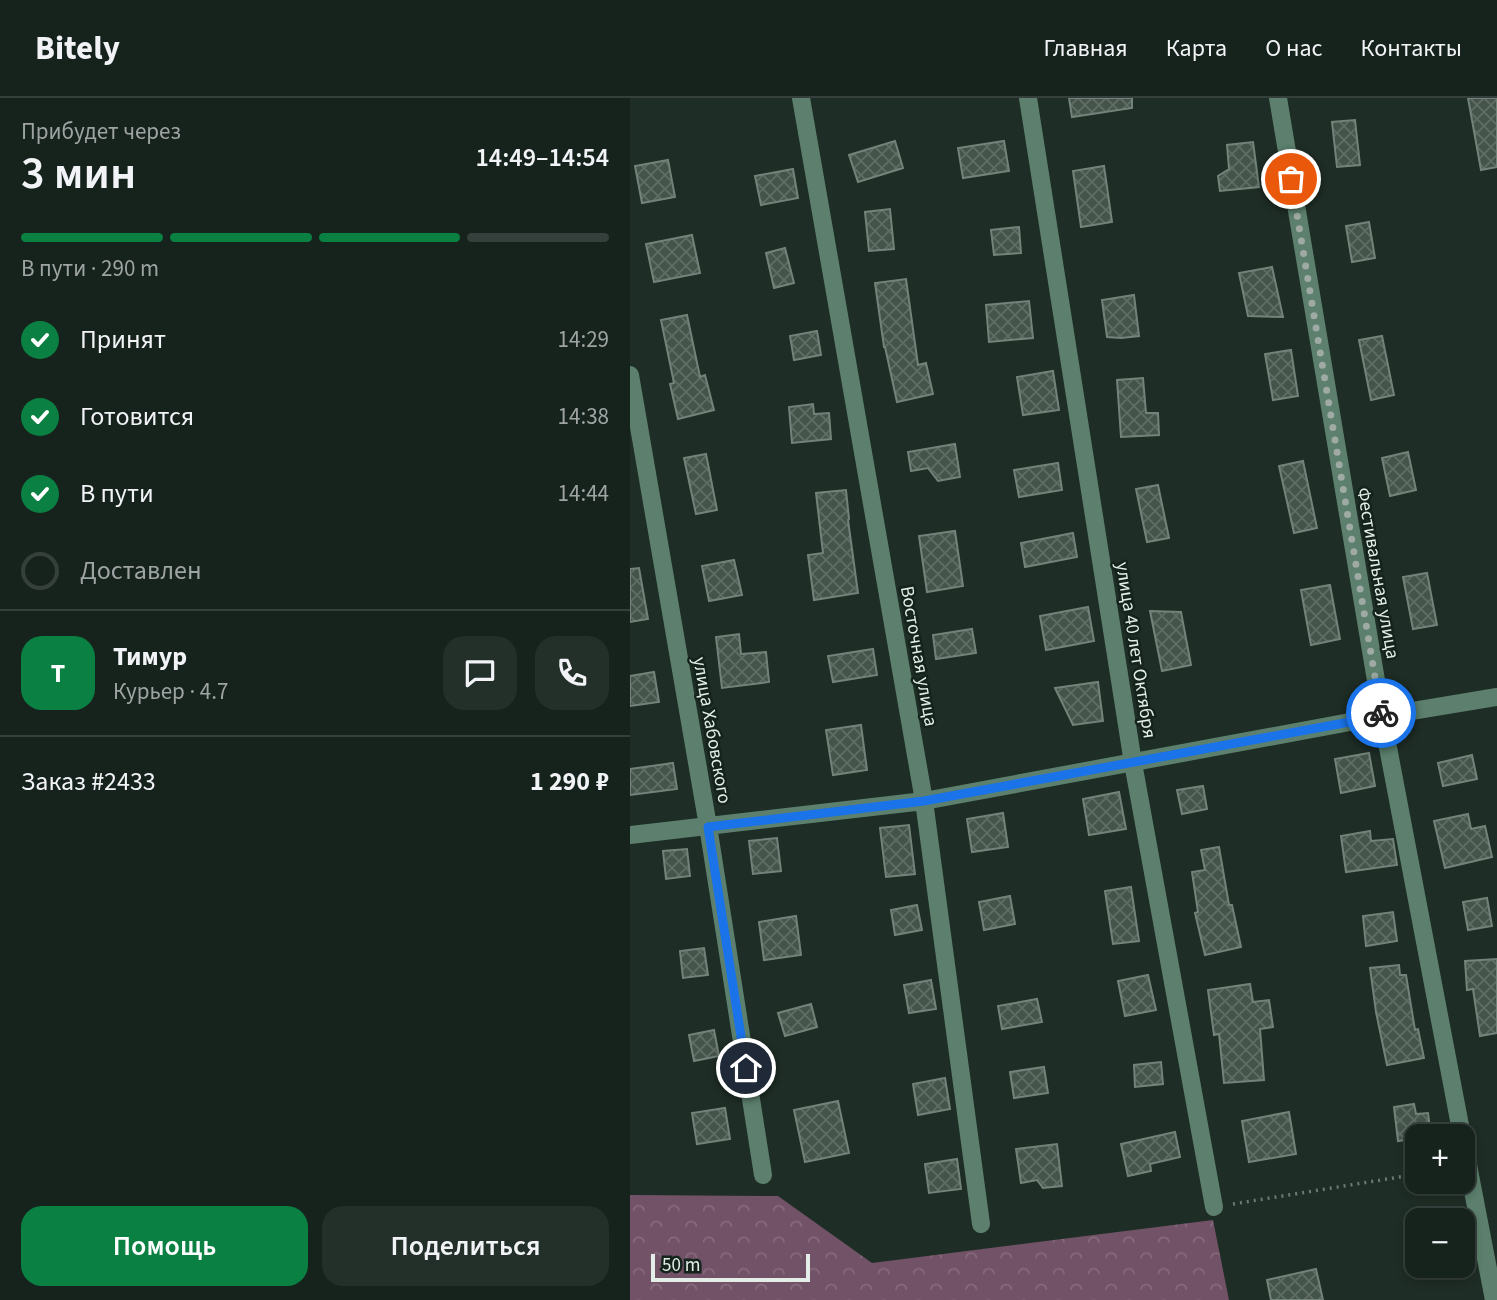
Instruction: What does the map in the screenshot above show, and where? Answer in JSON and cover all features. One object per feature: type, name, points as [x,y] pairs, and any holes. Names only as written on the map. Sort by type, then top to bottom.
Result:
[{"type":"street","name":"Восточная улица","points":[[802,98],[924,801],[981,1224]]},
{"type":"street","name":"улица 40 лет Октября","points":[[1028,98],[1133,763],[1214,1207]]},
{"type":"street","name":"Фестивальная улица","points":[[1278,98],[1382,716],[1460,1124]]},
{"type":"street","name":"улица Хабовского","points":[[630,375],[708,827],[763,1175]]},
{"type":"street","points":[[630,835],[924,801],[1497,697]]},
{"type":"street","name":"Фестивальная улица","points":[[1474,1194],[1494,1300]]},
{"type":"path","points":[[1214,1207],[1405,1176]]},
{"type":"green space","points":[[630,1195],[778,1196],[872,1263],[1213,1220],[1229,1300],[630,1300]]},
{"type":"building","points":[[1069,98],[1132,98],[1132,108],[1072,117]]},
{"type":"building","points":[[1468,98],[1497,98],[1497,167],[1481,170]]},
{"type":"building","points":[[1355,120],[1360,165],[1337,167],[1332,122]]},
{"type":"building","points":[[895,141],[903,168],[858,182],[849,155]]},
{"type":"building","points":[[1004,141],[1009,171],[963,178],[958,148]]},
{"type":"building","points":[[1253,142],[1259,187],[1220,191],[1218,176],[1229,169],[1227,145]]},
{"type":"building","points":[[668,160],[675,197],[642,203],[635,166]]},
{"type":"building","points":[[1104,166],[1112,222],[1081,227],[1073,171]]},
{"type":"building","points":[[793,169],[798,198],[761,205],[755,176]]},
{"type":"building","points":[[890,209],[894,249],[869,251],[865,212]]},
{"type":"building","points":[[1369,222],[1375,258],[1352,262],[1346,226]]},
{"type":"building","points":[[1019,227],[1021,253],[994,255],[991,230]]},
{"type":"building","points":[[692,235],[700,273],[654,282],[646,244]]},
{"type":"building","points":[[785,248],[794,283],[774,288],[766,253]]},
{"type":"building","points":[[1272,267],[1283,317],[1248,316],[1239,273]]},
{"type":"building","points":[[906,279],[918,365],[926,363],[933,394],[897,402],[884,347],[875,283]]},
{"type":"building","points":[[1134,295],[1139,336],[1107,337],[1102,300]]},
{"type":"building","points":[[1029,301],[1033,338],[989,342],[986,305]]},
{"type":"building","points":[[687,315],[700,377],[705,375],[714,410],[678,419],[670,384],[674,383],[661,320]]},
{"type":"building","points":[[817,331],[821,355],[794,360],[790,336]]},
{"type":"building","points":[[1382,336],[1394,395],[1371,400],[1359,340]]},
{"type":"building","points":[[1291,350],[1298,396],[1273,400],[1265,354]]},
{"type":"building","points":[[1053,371],[1059,410],[1023,415],[1017,377]]},
{"type":"building","points":[[1143,378],[1146,413],[1158,413],[1159,435],[1121,437],[1117,380]]},
{"type":"building","points":[[813,404],[814,414],[829,413],[831,439],[792,443],[789,407]]},
{"type":"building","points":[[955,444],[960,477],[938,481],[928,468],[911,471],[908,452]]},
{"type":"building","points":[[1408,452],[1416,490],[1390,496],[1382,458]]},
{"type":"building","points":[[706,454],[717,510],[696,514],[684,458]]},
{"type":"building","points":[[1303,461],[1317,528],[1294,533],[1279,466]]},
{"type":"building","points":[[1058,463],[1062,490],[1019,497],[1014,470]]},
{"type":"building","points":[[1158,485],[1169,538],[1147,542],[1136,489]]},
{"type":"building","points":[[846,490],[858,593],[814,600],[808,555],[823,553],[816,493]]},
{"type":"building","points":[[955,531],[963,586],[927,592],[919,536]]},
{"type":"building","points":[[1073,533],[1077,557],[1025,567],[1021,543]]},
{"type":"building","points":[[734,560],[742,595],[709,601],[702,566]]},
{"type":"building","points":[[639,568],[648,619],[630,622],[630,569]]},
{"type":"building","points":[[1427,573],[1437,625],[1413,629],[1403,577]]},
{"type":"building","points":[[1330,585],[1340,639],[1311,645],[1301,590]]},
{"type":"building","points":[[1088,607],[1094,641],[1046,650],[1040,616]]},
{"type":"building","points":[[1150,611],[1181,612],[1191,665],[1162,671]]},
{"type":"building","points":[[972,629],[976,653],[936,659],[933,635]]},
{"type":"building","points":[[739,634],[741,654],[766,652],[769,682],[722,688],[716,637]]},
{"type":"building","points":[[873,649],[877,675],[833,682],[828,656]]},
{"type":"building","points":[[654,672],[659,702],[630,706],[630,676]]},
{"type":"building","points":[[1098,682],[1103,721],[1073,725],[1055,688]]},
{"type":"building","points":[[861,725],[867,770],[833,775],[826,730]]},
{"type":"building","points":[[1369,753],[1375,786],[1341,793],[1335,759]]},
{"type":"building","points":[[1472,755],[1477,779],[1443,786],[1438,763]]},
{"type":"building","points":[[673,763],[677,789],[630,795],[630,769]]},
{"type":"building","points":[[1203,786],[1207,809],[1182,814],[1177,790]]},
{"type":"building","points":[[1119,792],[1126,829],[1089,835],[1083,799]]},
{"type":"building","points":[[1003,813],[1008,847],[972,852],[967,819]]},
{"type":"building","points":[[1468,814],[1471,829],[1485,826],[1492,857],[1445,868],[1434,821]]},
{"type":"building","points":[[909,825],[915,874],[886,877],[880,828]]},
{"type":"building","points":[[1370,831],[1371,841],[1393,839],[1397,865],[1346,872],[1341,836]]},
{"type":"building","points":[[777,838],[781,871],[753,874],[749,841]]},
{"type":"building","points":[[1219,847],[1229,905],[1232,905],[1241,947],[1205,955],[1195,913],[1198,912],[1192,872],[1205,870],[1201,850]]},
{"type":"building","points":[[687,849],[690,876],[666,879],[663,851]]},
{"type":"building","points":[[1131,887],[1139,941],[1113,944],[1105,891]]},
{"type":"building","points":[[1010,896],[1015,924],[984,930],[979,902]]},
{"type":"building","points":[[1487,898],[1492,926],[1468,930],[1463,902]]},
{"type":"building","points":[[917,905],[922,930],[895,935],[891,910]]},
{"type":"building","points":[[1393,912],[1397,941],[1366,946],[1363,916]]},
{"type":"building","points":[[796,916],[801,955],[764,960],[759,922]]},
{"type":"building","points":[[704,948],[708,975],[683,978],[680,951]]},
{"type":"building","points":[[1497,959],[1497,1033],[1480,1036],[1473,989],[1467,990],[1465,961]]},
{"type":"building","points":[[1399,965],[1400,975],[1406,975],[1415,1030],[1418,1029],[1424,1058],[1387,1065],[1370,968]]},
{"type":"building","points":[[1148,975],[1156,1010],[1125,1016],[1118,981]]},
{"type":"building","points":[[931,980],[936,1009],[909,1013],[904,985]]},
{"type":"building","points":[[1250,984],[1253,1002],[1269,1000],[1273,1027],[1260,1029],[1264,1080],[1224,1083],[1219,1034],[1214,1035],[1208,990]]},
{"type":"building","points":[[1037,999],[1042,1022],[1002,1029],[998,1006]]},
{"type":"building","points":[[811,1004],[817,1027],[785,1036],[778,1013]]},
{"type":"building","points":[[714,1030],[719,1056],[694,1061],[689,1035]]},
{"type":"building","points":[[1161,1062],[1163,1084],[1135,1087],[1134,1065]]},
{"type":"building","points":[[1044,1067],[1048,1093],[1014,1098],[1010,1072]]},
{"type":"building","points":[[945,1078],[950,1109],[918,1115],[913,1084]]},
{"type":"building","points":[[838,1101],[849,1153],[805,1162],[794,1110]]},
{"type":"building","points":[[1414,1104],[1416,1114],[1428,1113],[1429,1124],[1405,1124],[1405,1140],[1398,1141],[1394,1107]]},
{"type":"building","points":[[725,1108],[730,1139],[697,1144],[692,1113]]},
{"type":"building","points":[[1289,1112],[1296,1154],[1249,1162],[1242,1121]]},
{"type":"building","points":[[1175,1132],[1180,1157],[1150,1164],[1151,1171],[1128,1176],[1121,1144]]},
{"type":"building","points":[[1057,1144],[1062,1186],[1043,1188],[1037,1180],[1021,1183],[1016,1149]]},
{"type":"building","points":[[957,1159],[961,1189],[929,1193],[925,1164]]},
{"type":"building","points":[[1316,1269],[1323,1300],[1271,1300],[1267,1280]]},
{"type":"way so far","points":[[1291,179],[1381,713]]},
{"type":"route","points":[[746,1068],[708,827],[924,801],[1382,716],[1381,713]]}]
